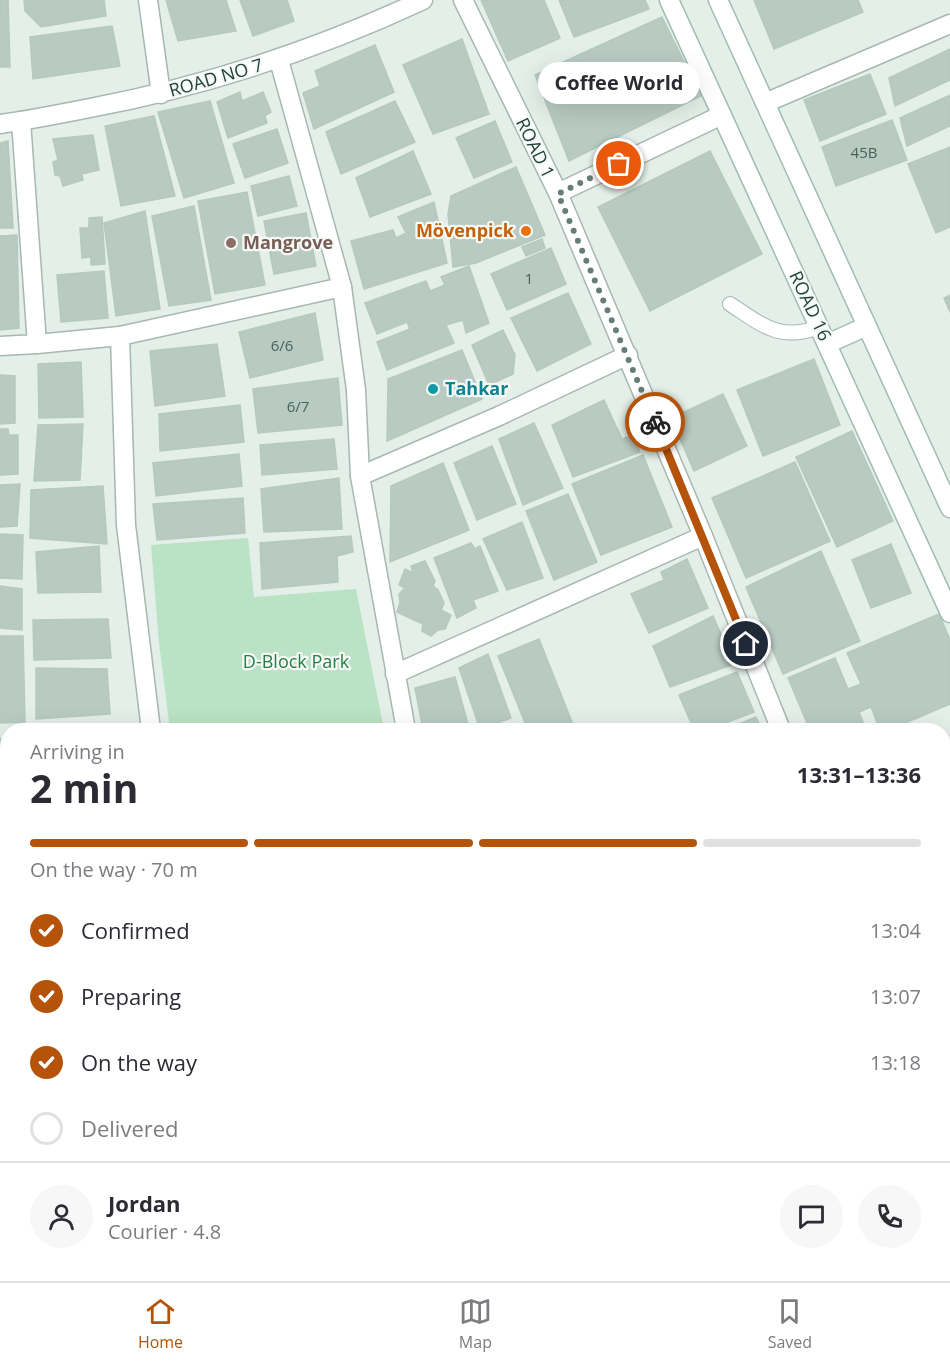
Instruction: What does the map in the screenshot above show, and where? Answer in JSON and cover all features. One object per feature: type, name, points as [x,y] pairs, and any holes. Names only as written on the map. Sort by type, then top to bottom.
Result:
[{"type":"street","points":[[148,0],[161,94]]},
{"type":"street","name":"ROAD NO 7","points":[[0,124],[21,122],[161,94],[279,60],[371,25],[423,0]]},
{"type":"street","name":"ROAD 1","points":[[463,0],[558,194],[628,355],[778,723]]},
{"type":"street","name":"ROAD 16","points":[[669,0],[950,613]]},
{"type":"street","points":[[718,0],[950,508]]},
{"type":"street","points":[[765,102],[950,24]]},
{"type":"street","points":[[279,60],[342,287],[356,390],[360,476],[404,723]]},
{"type":"street","points":[[558,194],[722,115]]},
{"type":"street","points":[[21,122],[37,344]]},
{"type":"street","points":[[0,346],[120,336],[342,287]]},
{"type":"street","points":[[827,344],[867,326]]},
{"type":"street","points":[[120,336],[126,525],[150,723]]},
{"type":"street","points":[[360,476],[499,416],[628,355]]},
{"type":"street","points":[[394,674],[703,536]]},
{"type":"lane","points":[[730,304],[773,330],[799,334],[819,327]]},
{"type":"green space","name":"D-Block Park","points":[[248,538],[254,597],[356,589],[383,723],[169,723],[159,643],[151,545]]},
{"type":"building","points":[[0,0],[8,0],[10,67],[0,67]]},
{"type":"building","points":[[24,0],[104,0],[106,16],[41,27],[25,11]]},
{"type":"building","points":[[166,0],[226,0],[236,31],[178,41]]},
{"type":"building","points":[[240,0],[287,0],[294,21],[253,36]]},
{"type":"building","points":[[481,0],[544,0],[560,38],[508,61]]},
{"type":"building","points":[[559,0],[645,0],[649,9],[574,37]]},
{"type":"building","points":[[754,0],[858,0],[863,12],[774,49]]},
{"type":"building","points":[[662,17],[701,96],[569,161],[535,75]]},
{"type":"building","points":[[112,26],[120,66],[33,79],[30,37]]},
{"type":"building","points":[[462,39],[489,114],[433,134],[403,65]]},
{"type":"building","points":[[375,45],[394,92],[314,129],[303,93],[320,86],[315,71]]},
{"type":"building","points":[[950,49],[950,80],[895,106],[889,78]]},
{"type":"building","points":[[870,74],[886,114],[820,141],[804,100]]},
{"type":"building","points":[[240,92],[242,101],[263,92],[271,112],[265,116],[267,123],[228,138],[217,102]]},
{"type":"building","points":[[950,95],[950,126],[907,146],[900,118]]},
{"type":"building","points":[[210,101],[234,183],[184,198],[158,112]]},
{"type":"building","points":[[395,101],[415,142],[341,174],[326,132]]},
{"type":"building","points":[[154,116],[175,196],[121,206],[105,126]]},
{"type":"building","points":[[892,120],[907,160],[836,186],[822,147]]},
{"type":"building","points":[[495,121],[512,162],[474,178],[456,138]]},
{"type":"building","points":[[277,129],[288,163],[245,178],[233,144]]},
{"type":"building","points":[[93,135],[99,170],[82,174],[83,180],[63,186],[60,176],[55,175],[53,162],[58,160],[53,139]]},
{"type":"building","points":[[8,141],[13,228],[0,228],[0,143]]},
{"type":"building","points":[[950,147],[950,227],[936,233],[908,164]]},
{"type":"building","points":[[413,151],[431,194],[370,217],[356,178]]},
{"type":"building","points":[[710,151],[762,254],[650,311],[598,207]]},
{"type":"building","points":[[516,167],[545,235],[476,263],[453,267],[448,214],[451,196]]},
{"type":"building","points":[[289,176],[297,206],[258,216],[251,186]]},
{"type":"building","name":"Mangrove","points":[[247,192],[265,285],[215,294],[198,201]]},
{"type":"building","points":[[434,202],[447,263],[364,289],[351,241],[393,230],[396,238],[406,233],[398,217]]},
{"type":"building","points":[[194,206],[211,300],[169,306],[152,216]]},
{"type":"building","points":[[145,211],[160,309],[116,316],[104,223]]},
{"type":"building","points":[[306,213],[316,266],[274,274],[264,221]]},
{"type":"building","points":[[102,217],[105,264],[91,265],[91,257],[82,258],[80,228],[89,228],[89,218]]},
{"type":"building","points":[[17,235],[19,328],[0,330],[0,236]]},
{"type":"building","points":[[542,239],[545,248],[526,256],[522,247]]},
{"type":"building","points":[[551,248],[566,284],[507,310],[491,274]]},
{"type":"building","points":[[469,266],[489,323],[466,333],[463,320],[446,325],[454,343],[387,370],[377,342],[410,329],[407,322],[377,334],[365,303],[426,281],[430,291],[445,285],[441,277]]},
{"type":"building","points":[[104,271],[108,318],[61,322],[57,275]]},
{"type":"building","points":[[568,293],[591,344],[537,371],[511,318]]},
{"type":"building","points":[[950,295],[950,312],[944,298]]},
{"type":"building","points":[[315,313],[323,360],[250,378],[239,332]]},
{"type":"building","points":[[503,330],[515,355],[513,374],[489,385],[472,345]]},
{"type":"building","points":[[217,344],[225,396],[155,406],[150,351]]},
{"type":"building","name":"Tahkar","points":[[462,350],[482,399],[387,441],[388,379]]},
{"type":"building","points":[[814,359],[840,425],[763,456],[737,390]]},
{"type":"building","points":[[81,362],[83,417],[39,418],[38,364]]},
{"type":"building","points":[[0,375],[15,376],[15,423],[0,424]]},
{"type":"building","points":[[338,378],[342,425],[258,433],[253,389]]},
{"type":"building","points":[[723,394],[747,446],[694,471],[671,418]]},
{"type":"building","points":[[604,400],[622,439],[632,435],[640,452],[573,477],[552,425]]},
{"type":"building","points":[[240,405],[244,442],[160,451],[159,414]]},
{"type":"building","points":[[534,423],[563,488],[523,505],[499,439]]},
{"type":"building","points":[[83,424],[80,480],[34,481],[38,425]]},
{"type":"building","points":[[0,429],[8,429],[9,435],[18,435],[18,474],[0,475]]},
{"type":"building","points":[[852,431],[893,521],[837,547],[796,457]]},
{"type":"building","points":[[334,439],[337,469],[262,475],[260,445]]},
{"type":"building","points":[[492,446],[516,504],[477,520],[454,463]]},
{"type":"building","points":[[239,454],[242,486],[156,496],[153,463]]},
{"type":"building","points":[[643,455],[672,527],[601,555],[572,484]]},
{"type":"building","points":[[795,462],[830,541],[746,578],[712,498]]},
{"type":"building","points":[[443,463],[469,530],[390,562],[391,486]]},
{"type":"building","points":[[339,478],[342,529],[264,532],[261,489]]},
{"type":"building","points":[[20,484],[17,526],[0,527],[0,485]]},
{"type":"building","points":[[103,486],[107,544],[30,538],[31,490]]},
{"type":"building","points":[[568,494],[597,562],[554,580],[526,511]]},
{"type":"building","points":[[243,498],[245,533],[157,540],[153,504]]},
{"type":"building","points":[[522,522],[543,578],[507,590],[483,539]]},
{"type":"building","points":[[0,534],[23,535],[22,579],[0,578]]},
{"type":"building","points":[[351,536],[353,552],[337,556],[338,582],[262,589],[260,543]]},
{"type":"building","points":[[471,543],[475,549],[480,546],[498,591],[473,600],[476,608],[457,618],[434,558]]},
{"type":"building","points":[[891,544],[911,593],[871,608],[852,560]]},
{"type":"building","points":[[99,546],[101,592],[38,593],[36,552]]},
{"type":"building","points":[[821,551],[860,641],[783,674],[746,587]]},
{"type":"building","points":[[687,559],[708,608],[649,633],[631,594],[664,580],[661,572]]},
{"type":"building","points":[[425,561],[435,581],[433,586],[438,590],[444,603],[441,610],[451,615],[445,629],[438,630],[431,636],[422,631],[423,624],[397,612],[400,603],[399,594],[405,588],[399,585],[405,569],[413,573],[411,566]]},
{"type":"building","points":[[0,586],[22,589],[22,630],[0,628]]},
{"type":"building","points":[[939,614],[950,640],[950,704],[905,723],[877,723],[871,707],[859,712],[863,723],[807,723],[788,678],[835,658],[848,689],[861,684],[847,653]]},
{"type":"building","points":[[713,616],[734,664],[670,687],[653,646]]},
{"type":"building","points":[[108,619],[111,658],[34,660],[33,620]]},
{"type":"building","points":[[0,636],[23,636],[25,722],[0,723]]},
{"type":"building","points":[[539,639],[572,723],[525,723],[498,656]]},
{"type":"building","points":[[488,654],[511,718],[497,723],[478,723],[459,668]]},
{"type":"building","points":[[36,668],[107,669],[110,714],[36,719]]},
{"type":"building","points":[[737,672],[754,712],[725,723],[691,723],[679,695]]},
{"type":"building","points":[[455,677],[468,723],[422,723],[415,688]]},
{"type":"building","points":[[756,717],[759,723],[741,723]]},
{"type":"way so far","points":[[619,164],[558,194],[655,422]]},
{"type":"place","name":"Coffee World","points":[[619,164]]},
{"type":"place","name":"Mövenpick","points":[[526,231]]},
{"type":"place","name":"Mangrove","points":[[231,243]]},
{"type":"place","name":"Tahkar","points":[[433,389]]},
{"type":"route","points":[[655,422],[746,644]]}]
